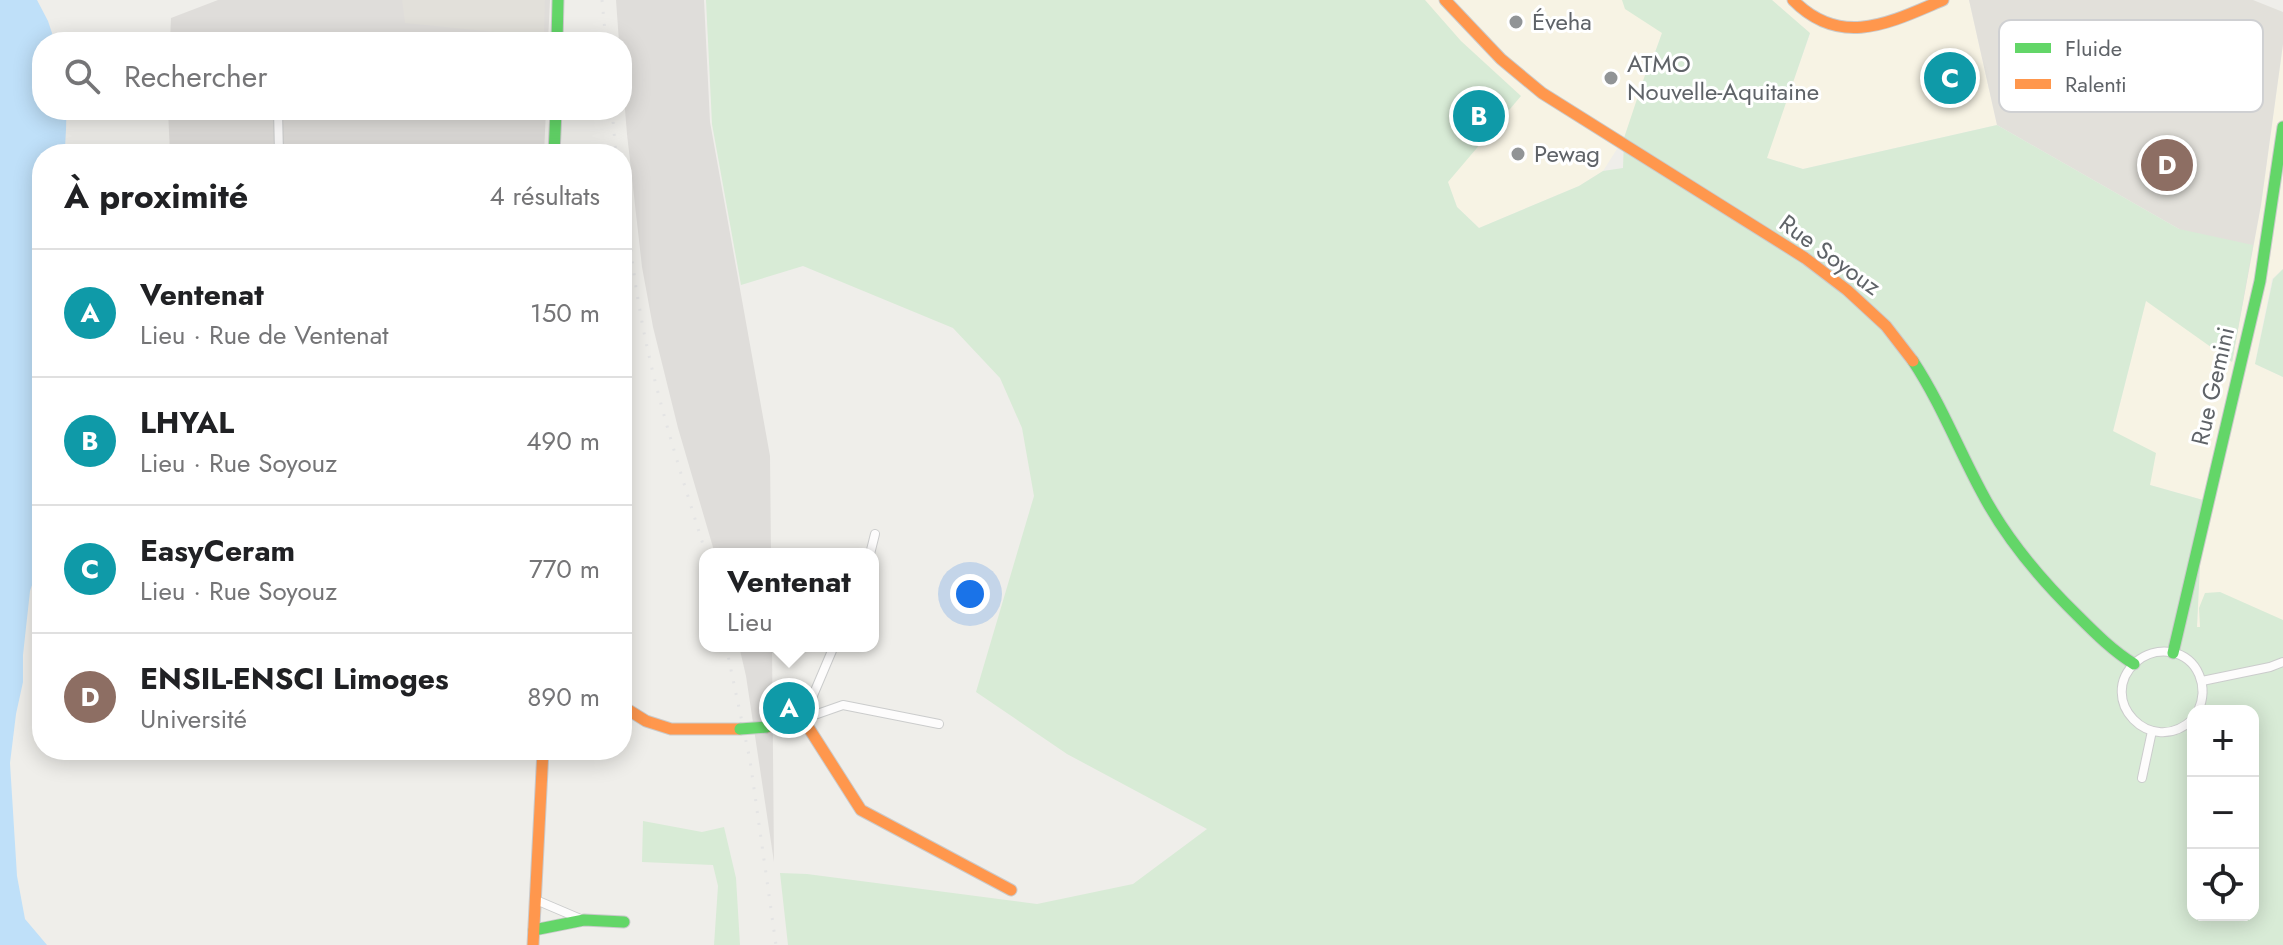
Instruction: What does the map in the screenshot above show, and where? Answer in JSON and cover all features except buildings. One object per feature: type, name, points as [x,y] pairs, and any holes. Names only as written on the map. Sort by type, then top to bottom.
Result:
[{"type":"street","points":[[557,32],[558,0]]},
{"type":"street","name":"Rue Soyouz","points":[[1445,0],[1486,45],[1530,84],[1809,261],[1856,297],[1886,326],[1912,358],[1937,400],[1983,497],[2014,545],[2066,605],[2121,656],[2134,664]]},
{"type":"street","points":[[1793,0],[1800,9],[1844,29],[1874,27],[1943,0]]},
{"type":"street","points":[[278,120],[279,144]]},
{"type":"street","points":[[554,144],[556,120]]},
{"type":"street","name":"Rue Gemini","points":[[2173,653],[2260,281],[2283,127]]},
{"type":"street","points":[[872,548],[875,534]]},
{"type":"street","points":[[803,719],[831,652]]},
{"type":"street","points":[[2187,724],[2173,731],[2152,731],[2134,721],[2124,703],[2124,682],[2134,664],[2152,653],[2173,653],[2191,663],[2202,681],[2200,705]]},
{"type":"street","points":[[2202,681],[2283,662]]},
{"type":"street","points":[[632,712],[646,721],[671,729],[740,729],[803,719],[843,705],[939,724]]},
{"type":"street","points":[[803,719],[861,810],[1011,890]]},
{"type":"street","points":[[2142,778],[2152,731]]},
{"type":"street","points":[[533,945],[543,760]]},
{"type":"street","points":[[536,900],[584,920]]},
{"type":"street","points":[[534,930],[584,920],[624,922]]},
{"type":"shaded area","points":[[218,0],[550,0],[548,32],[170,32],[171,18]]},
{"type":"shaded area","points":[[402,0],[545,0],[544,32],[494,32],[405,23]]},
{"type":"shaded area","points":[[616,0],[704,0],[710,122],[770,456],[771,548],[713,548],[678,428],[653,327],[642,267],[632,178],[632,144],[628,144],[626,120],[632,120],[632,32],[618,32]]},
{"type":"shaded area","points":[[1323,0],[1677,0],[1624,138],[1603,171],[1579,186],[1479,228],[1457,207],[1416,98]]},
{"type":"shaded area","points":[[1772,0],[1969,0],[1997,125],[1803,169],[1766,158],[1810,34]]},
{"type":"shaded area","points":[[1969,0],[2253,0],[2283,12],[2283,44],[2261,205],[2232,362],[2179,229],[1997,125]]},
{"type":"shaded area","points":[[2283,44],[2283,269],[2272,279],[2255,364],[2283,377],[2283,632],[2197,627],[2203,500],[2150,485],[2113,432],[2146,300],[2232,361],[2261,205]]},
{"type":"shaded area","points":[[168,120],[546,120],[544,144],[170,144]]},
{"type":"shaded area","points":[[740,652],[772,652],[774,862]]},
{"type":"green space","points":[[706,0],[1425,0],[1461,41],[1521,96],[1448,182],[1457,207],[1479,228],[1579,186],[1603,171],[1623,168],[1624,138],[1662,33],[1625,9],[1622,0],[1772,0],[1810,33],[1767,158],[1803,169],[1997,125],[2179,229],[2253,245],[2232,362],[2146,301],[2113,431],[2156,453],[2150,485],[2203,500],[2197,627],[2200,627],[2199,608],[2205,593],[2220,592],[2283,620],[2283,945],[788,945],[780,873],[1037,904],[1133,884],[1207,829],[1067,754],[976,692],[1034,496],[1022,428],[1000,378],[953,328],[803,266],[741,285],[712,124]]},
{"type":"green space","points":[[2283,269],[2283,377],[2255,364],[2273,279]]},
{"type":"green space","points":[[643,821],[702,832],[724,827],[736,878],[740,945],[714,945],[718,886],[713,865],[642,862]]},
{"type":"water","points":[[0,0],[37,0],[52,32],[32,32],[32,120],[66,120],[65,144],[32,144],[32,585],[23,655],[23,682],[10,763],[17,876],[25,919],[47,945],[0,945]]},
{"type":"railway","points":[[602,0],[605,32]]},
{"type":"railway","points":[[613,120],[615,144]]},
{"type":"railway","points":[[632,254],[656,384],[704,548]]},
{"type":"railway","points":[[727,652],[750,760],[776,945]]},
{"type":"traffic: fast","points":[[557,32],[558,0]]},
{"type":"traffic: fast","points":[[554,144],[556,120]]},
{"type":"traffic: fast","points":[[2173,653],[2260,281],[2283,127]]},
{"type":"traffic: fast","points":[[1913,361],[1981,491],[2013,542],[2064,602],[2105,642],[2134,664]]},
{"type":"traffic: fast","points":[[740,729],[767,727]]},
{"type":"traffic: fast","points":[[534,930],[584,920],[624,922]]},
{"type":"traffic: slow","points":[[1445,0],[1501,59],[1542,93],[1805,258],[1847,290],[1886,326],[1913,361]]},
{"type":"traffic: slow","points":[[1793,0],[1811,15],[1829,24],[1848,27],[1885,23],[1943,0]]},
{"type":"traffic: slow","points":[[632,712],[646,721],[671,729],[740,729]]},
{"type":"traffic: slow","points":[[767,727],[803,719],[861,810],[1011,890]]},
{"type":"traffic: slow","points":[[533,945],[542,760]]},
{"type":"place","name":"Éveha","points":[[1516,22]]},
{"type":"place","name":"ATMO Nouvelle-Aquitaine","points":[[1611,78]]},
{"type":"place","name":"EasyCeram","points":[[1950,78]]},
{"type":"place","name":"LHYAL","points":[[1479,116]]},
{"type":"place","name":"Pewag","points":[[1518,154]]},
{"type":"place","name":"ENSIL-ENSCI Limoges","points":[[2167,165]]},
{"type":"place","name":"Ventenat","points":[[789,708]]}]
